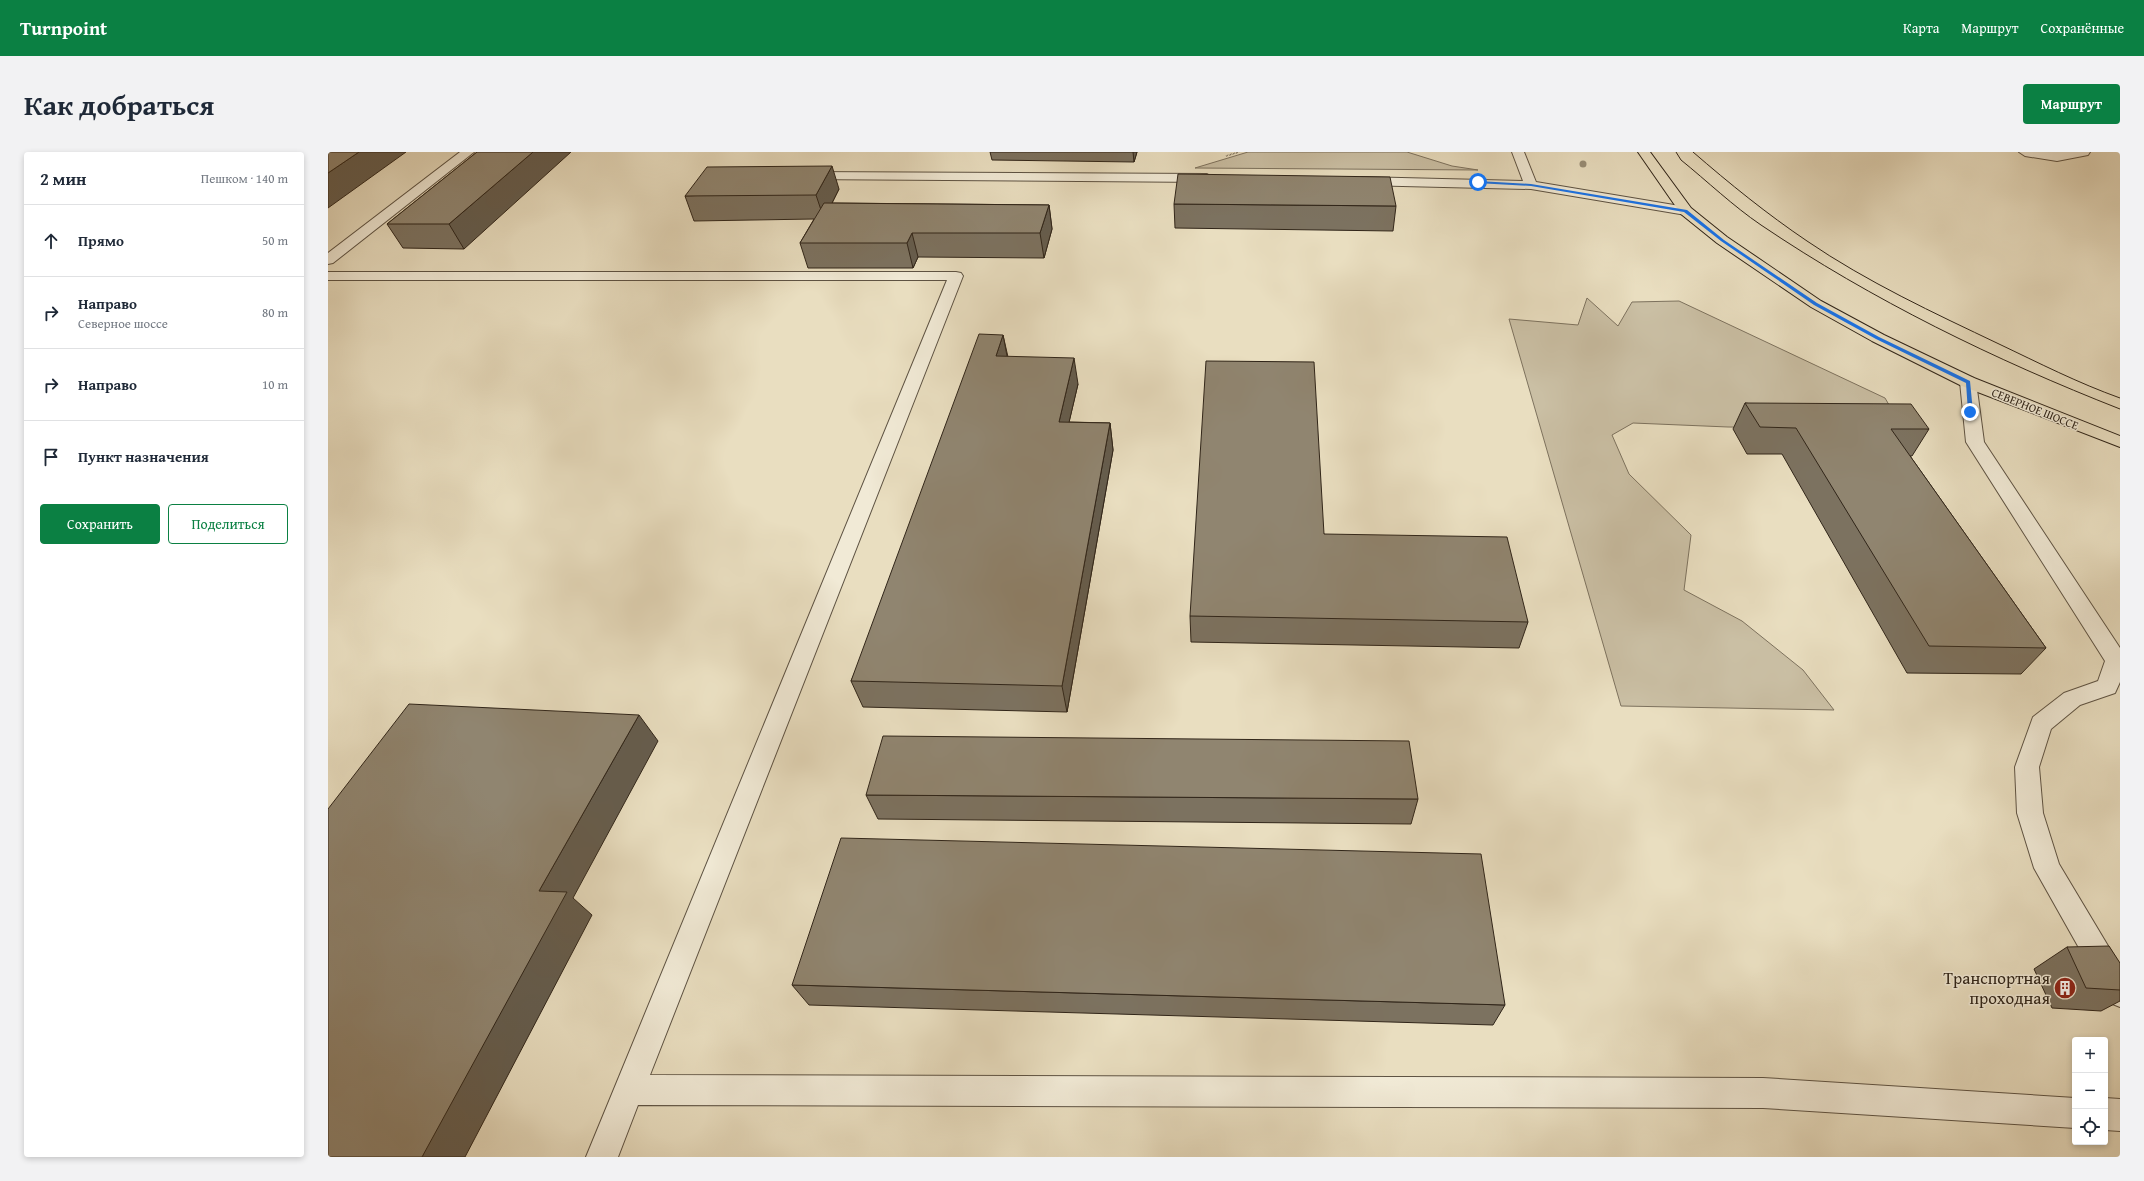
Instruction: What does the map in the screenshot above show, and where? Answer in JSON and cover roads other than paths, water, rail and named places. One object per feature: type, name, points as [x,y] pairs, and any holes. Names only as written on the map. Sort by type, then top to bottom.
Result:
[{"type":"main road","name":"СЕВЕРНОЕ ШОССЕ","points":[[1644,152],[1686,211],[1722,240],[1816,304],[1878,338],[1968,382],[2120,442]]},
{"type":"street","points":[[328,260],[468,152]]},
{"type":"street","points":[[1518,152],[1531,185]]},
{"type":"street","points":[[2025,152],[2070,156],[2084,152]]},
{"type":"street","points":[[796,176],[1218,178]]},
{"type":"street","points":[[1352,180],[1531,185],[1686,211]]},
{"type":"street","points":[[328,276],[956,276],[602,1157]]},
{"type":"street","points":[[1968,382],[1975,442],[2118,661],[2107,687],[2072,699],[2041,724],[2027,767],[2030,813],[2047,868],[2120,994]]},
{"type":"street","points":[[629,1090],[1763,1093],[2072,1113]]},
{"type":"street","points":[[2108,1114],[2120,1115]]},
{"type":"tram line","points":[[1676,152],[1681,160],[1751,218],[1846,278],[1935,327],[1981,349],[2120,409]]},
{"type":"tram line","points":[[1693,152],[1778,220],[1807,241],[1853,270],[1950,321],[2089,386],[2120,398]]},
{"type":"place","name":"Транспортная проходная","points":[[2065,988]]}]
